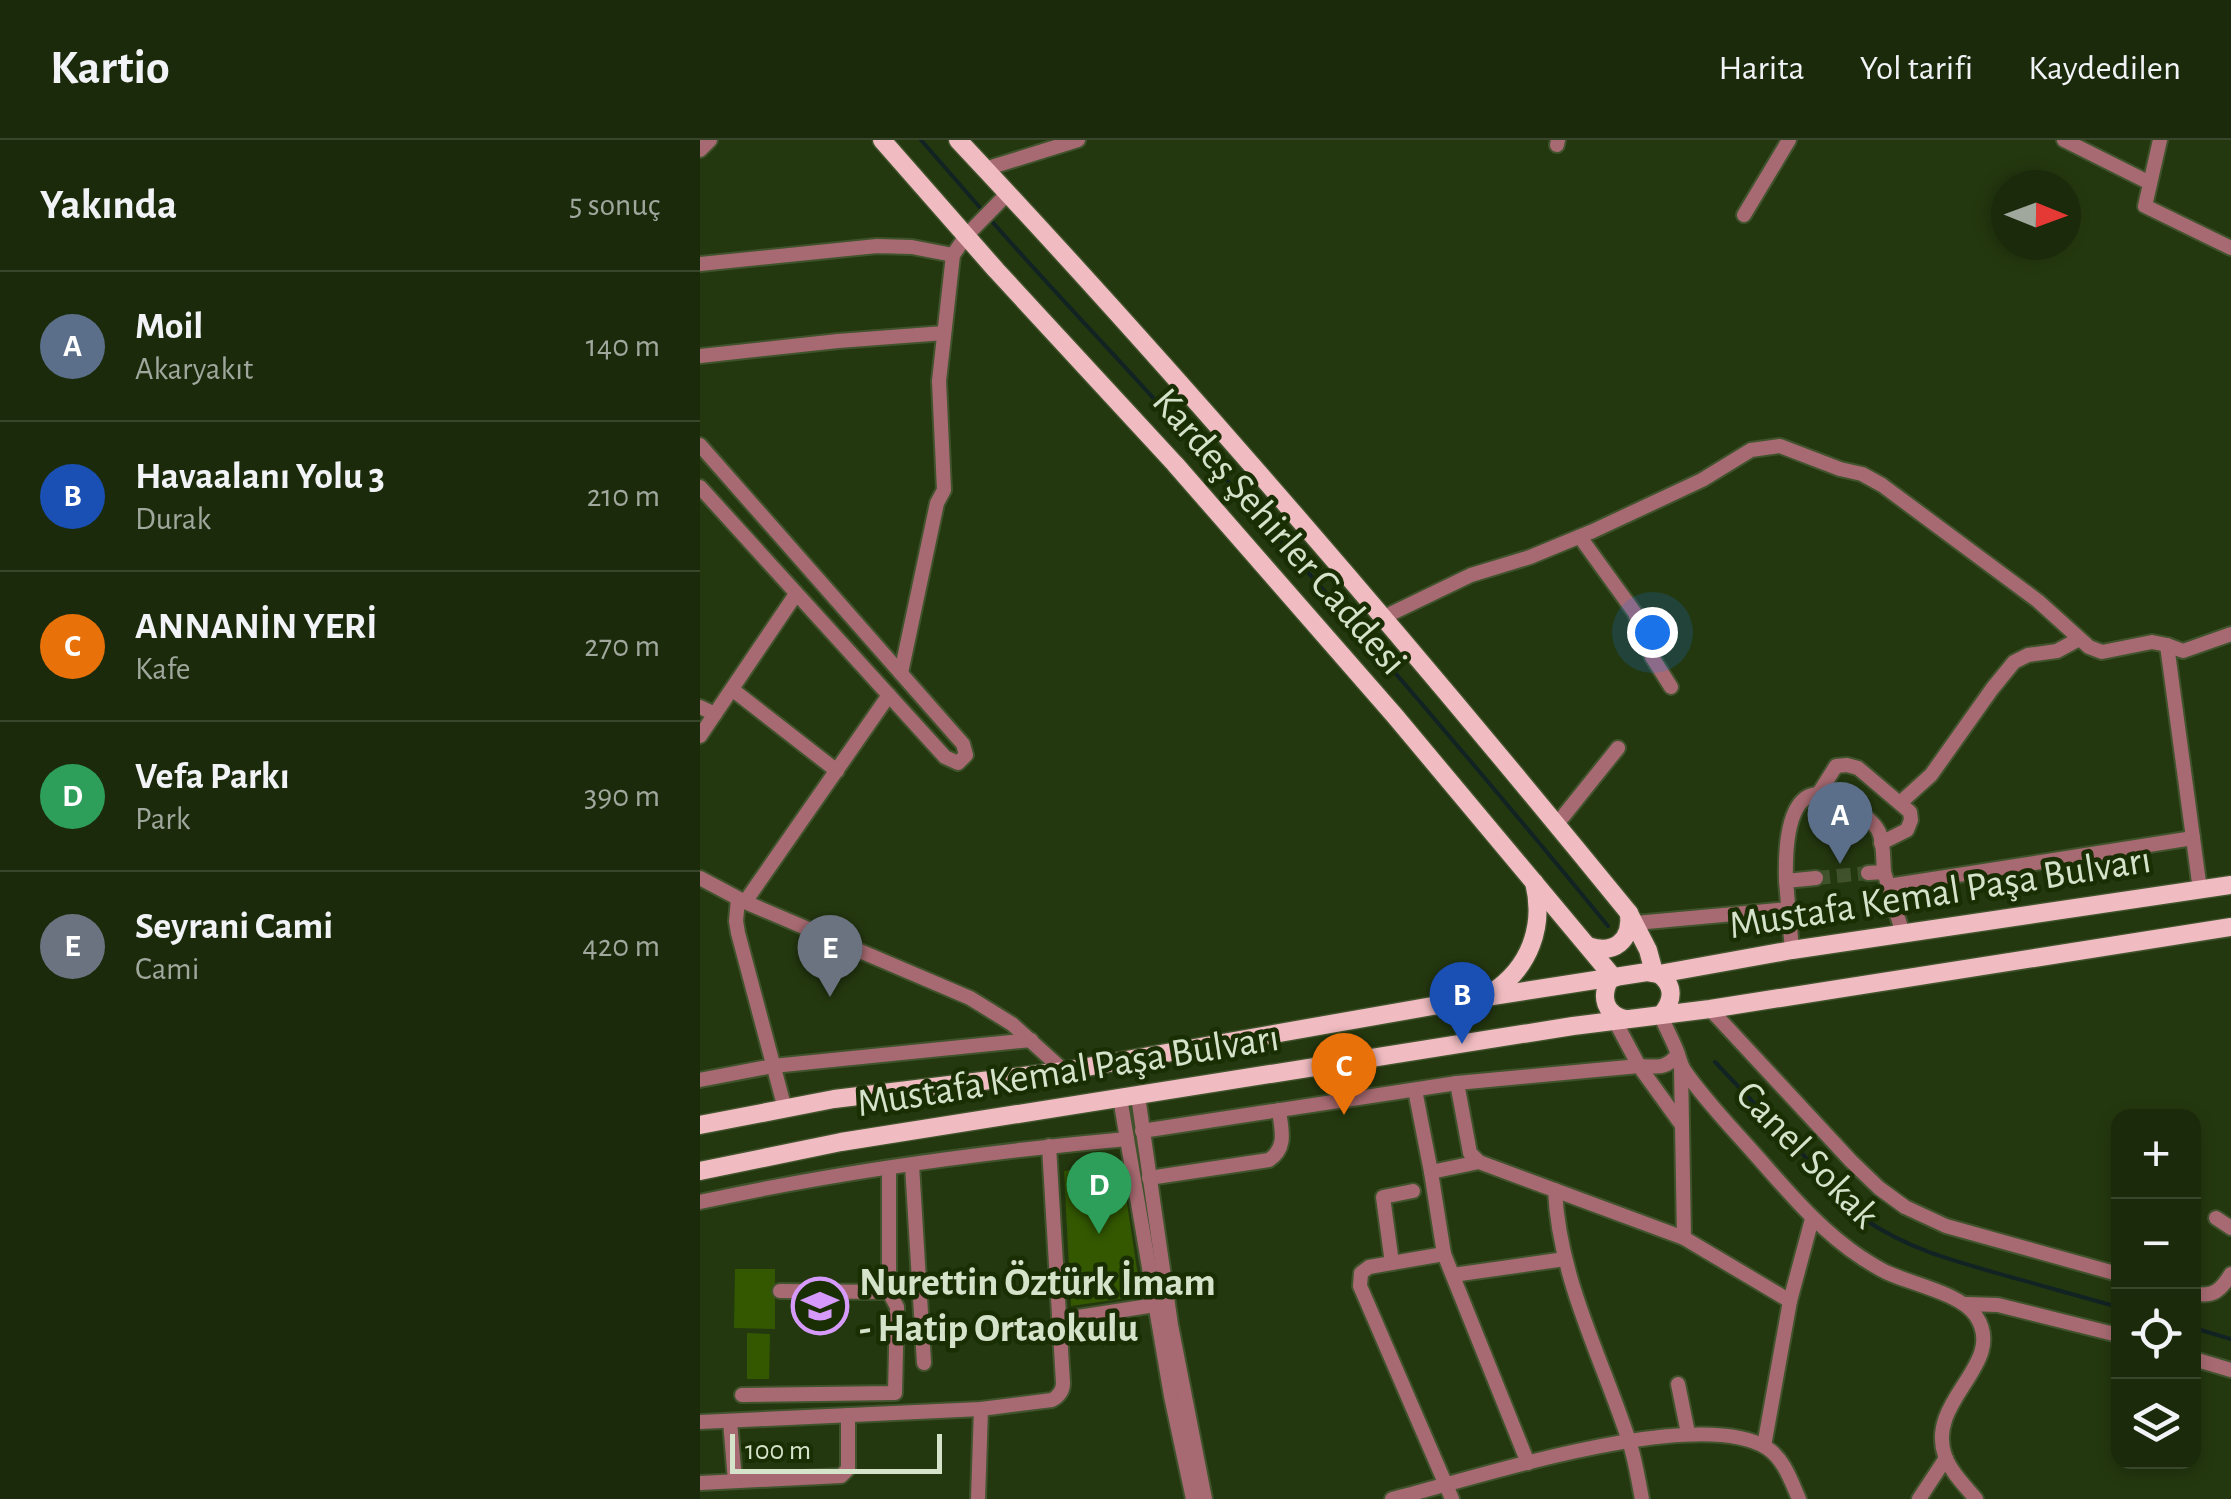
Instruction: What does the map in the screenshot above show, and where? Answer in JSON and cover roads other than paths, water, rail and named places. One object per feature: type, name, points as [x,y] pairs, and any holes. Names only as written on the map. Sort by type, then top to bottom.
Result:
[{"type":"main road","name":"Kardeş Şehirler Caddesi","points":[[882,140],[1175,464],[1395,716],[1612,978]]},
{"type":"main road","name":"Kardeş Şehirler Caddesi","points":[[958,140],[1172,374],[1384,616],[1633,918],[1656,973]]},
{"type":"main road","points":[[1483,998],[1512,976],[1532,946],[1538,907],[1534,881]]},
{"type":"main road","name":"Mustafa Kemal Paşa Bulvarı","points":[[1656,973],[2231,885]]},
{"type":"main road","points":[[1588,946],[1608,949],[1620,943],[1633,918]]},
{"type":"main road","name":"Mustafa Kemal Paşa Bulvarı","points":[[1661,1014],[2231,928]]},
{"type":"main road","points":[[1656,973],[1668,982],[1672,994],[1661,1014],[1620,1020],[1610,1012],[1605,989],[1612,978],[1656,973]]},
{"type":"main road","name":"Mustafa Kemal Paşa Bulvarı","points":[[700,1125],[834,1100],[1064,1071],[1612,978]]},
{"type":"main road","name":"Mustafa Kemal Paşa Bulvarı","points":[[700,1171],[841,1142],[1620,1020]]},
{"type":"street","points":[[700,150],[710,140]]},
{"type":"street","points":[[985,169],[1078,140]]},
{"type":"street","points":[[1744,215],[1789,140]]},
{"type":"street","points":[[2064,140],[2150,182]]},
{"type":"street","points":[[2160,140],[2145,206],[2231,248]]},
{"type":"street","points":[[901,673],[937,503],[944,490],[938,380],[953,256],[966,236],[1008,193]]},
{"type":"street","points":[[700,264],[877,246],[912,246],[953,256]]},
{"type":"street","points":[[700,356],[944,333]]},
{"type":"street","points":[[700,446],[964,744],[966,756],[958,763],[945,757],[700,487]]},
{"type":"street","points":[[1384,616],[1471,575],[1580,537],[1702,480],[1751,450],[1773,446],[1788,447],[1873,479],[2038,602],[2089,647],[2102,652],[2152,642],[2184,652],[2231,634]]},
{"type":"street","points":[[1580,537],[1635,613],[1652,657],[1672,687]]},
{"type":"street","points":[[700,736],[796,594]]},
{"type":"street","points":[[1900,804],[1931,776],[2014,662],[2028,655],[2057,652],[2079,638]]},
{"type":"street","points":[[2166,644],[2200,890]]},
{"type":"street","points":[[733,690],[837,770]]},
{"type":"street","points":[[786,1109],[736,920],[741,901],[888,695]]},
{"type":"street","points":[[700,706],[715,714]]},
{"type":"street","points":[[1557,824],[1618,748]]},
{"type":"street","points":[[1819,793],[1836,766],[1858,768],[1910,812],[1907,830],[1881,843]]},
{"type":"street","points":[[1792,950],[1786,881],[1789,825],[1805,798],[1819,793],[1832,795],[1870,820],[1880,834],[1886,879],[1903,934]]},
{"type":"street","points":[[1868,873],[1886,879],[2193,838]]},
{"type":"street","points":[[700,878],[741,901],[970,998],[1002,1017],[1064,1071]]},
{"type":"street","points":[[1786,881],[1816,878]]},
{"type":"street","points":[[1633,918],[1788,908]]},
{"type":"street","points":[[1710,1008],[1851,1161],[1905,1207],[1946,1226],[2111,1272]]},
{"type":"street","name":"Canel Sokak","points":[[1661,1014],[1680,1060],[1712,1106],[1812,1219],[1845,1246],[1886,1272],[1966,1304],[1998,1305],[2111,1333]]},
{"type":"street","points":[[1620,1020],[1640,1066],[1681,1120]]},
{"type":"street","points":[[700,1080],[773,1066],[1031,1040]]},
{"type":"street","points":[[1142,1131],[1457,1084],[1656,1067],[1680,1060],[1684,1238]]},
{"type":"street","points":[[1457,1084],[1470,1153],[1479,1162],[1684,1238],[1790,1301]]},
{"type":"street","points":[[1415,1090],[1444,1254],[1528,1464]]},
{"type":"street","points":[[1129,1097],[1142,1131],[1171,1325],[1204,1499]]},
{"type":"street","points":[[1129,1097],[1126,1139],[1193,1499]]},
{"type":"street","points":[[1681,1120],[1688,1107],[1712,1106]]},
{"type":"street","points":[[1149,1178],[1269,1160],[1282,1146],[1279,1110]]},
{"type":"street","points":[[700,1202],[888,1168],[1126,1139]]},
{"type":"street","points":[[700,1422],[982,1409],[1052,1400],[1060,1394],[1063,1383],[1049,1146]]},
{"type":"street","points":[[1431,1172],[1479,1162]]},
{"type":"street","points":[[912,1165],[924,1363]]},
{"type":"street","points":[[742,1396],[895,1393],[898,1307],[889,1292],[888,1168]]},
{"type":"street","points":[[1555,1190],[1564,1259],[1630,1441],[1642,1499]]},
{"type":"street","points":[[1392,1263],[1383,1197],[1413,1191]]},
{"type":"street","points":[[2216,1218],[2231,1228]]},
{"type":"street","points":[[1764,1446],[1790,1301],[1812,1219]]},
{"type":"street","points":[[1444,1254],[1370,1267],[1361,1273],[1360,1286],[1448,1492]]},
{"type":"street","points":[[1452,1275],[1564,1259]]},
{"type":"street","points":[[2201,1295],[2213,1294],[2231,1274]]},
{"type":"street","points":[[780,1291],[889,1292]]},
{"type":"street","points":[[1966,1304],[1981,1324],[1984,1342],[1979,1360],[1948,1409],[1942,1440],[1946,1458],[1976,1499]]},
{"type":"street","points":[[1060,1320],[1155,1305]]},
{"type":"street","points":[[2201,1360],[2231,1370]]},
{"type":"street","points":[[1678,1384],[1688,1434]]},
{"type":"street","points":[[978,1499],[982,1409]]},
{"type":"street","points":[[700,1483],[844,1475],[848,1469],[848,1416]]},
{"type":"street","points":[[730,1421],[735,1481]]},
{"type":"street","points":[[1392,1499],[1448,1492],[1528,1464],[1630,1441],[1688,1434],[1717,1434],[1764,1446],[1782,1464],[1799,1499]]},
{"type":"street","points":[[1919,1499],[1946,1458]]},
{"type":"waterway","points":[[921,140],[983,211]]},
{"type":"waterway","points":[[989,218],[1291,553],[1608,926]]},
{"type":"waterway","points":[[1715,1062],[1864,1219],[1881,1230],[1951,1260],[2111,1305]]},
{"type":"waterway","points":[[2201,1330],[2231,1339]]},
{"type":"tunnel","points":[[1816,878],[1868,873]]},
{"type":"place","name":"Moil","points":[[1840,864]]},
{"type":"place","name":"Seyrani Cami","points":[[830,997]]},
{"type":"place","name":"Havaalanı Yolu 3","points":[[1462,1044]]},
{"type":"place","name":"ANNANİN YERİ","points":[[1344,1115]]},
{"type":"place","name":"Vefa Parkı","points":[[1099,1234]]},
{"type":"place","name":"Nurettin Öztürk İmam - Hatip Ortaokulu","points":[[820,1306]]}]
